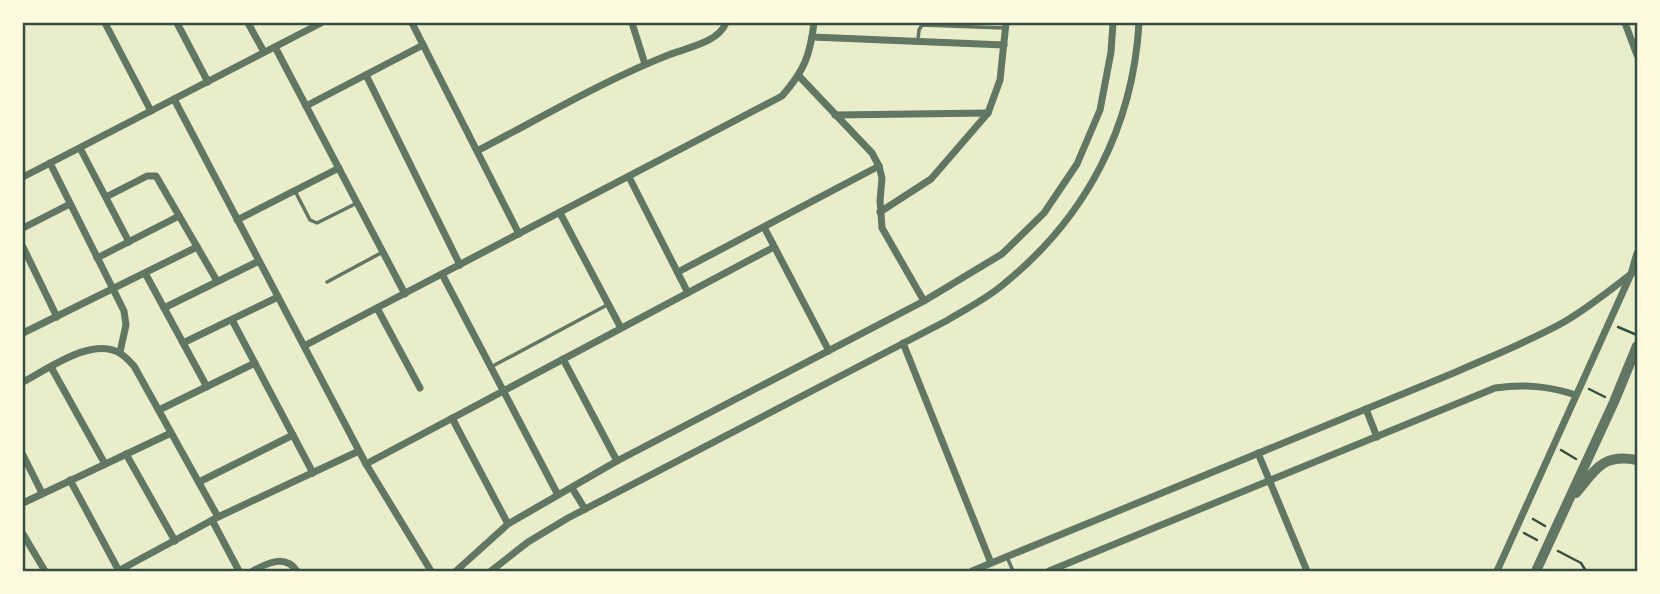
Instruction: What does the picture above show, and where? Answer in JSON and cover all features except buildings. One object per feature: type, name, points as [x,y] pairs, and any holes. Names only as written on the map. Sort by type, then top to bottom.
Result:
[{"type":"street","points":[[105,23],[151,111]]},
{"type":"street","points":[[177,23],[208,82]]},
{"type":"street","points":[[248,23],[264,52]]},
{"type":"street","points":[[23,177],[321,23]]},
{"type":"street","points":[[412,23],[519,234]]},
{"type":"street","points":[[632,23],[645,64]]},
{"type":"street","points":[[477,151],[645,64],[711,39],[723,30],[726,23]]},
{"type":"street","points":[[304,346],[760,110],[782,96],[799,76],[808,57],[814,23]]},
{"type":"street","points":[[456,571],[508,524],[617,461],[924,301],[1002,254],[1044,213],[1077,164],[1100,110],[1111,52],[1113,23]]},
{"type":"street","points":[[491,571],[528,542],[585,509],[946,321],[1004,285],[1054,238],[1094,183],[1122,120],[1137,54],[1139,23]]},
{"type":"street","points":[[1625,23],[1637,55]]},
{"type":"street","points":[[880,212],[931,179],[988,113],[1000,80],[1006,25]]},
{"type":"street","points":[[812,37],[1004,45]]},
{"type":"street","points":[[306,106],[423,45]]},
{"type":"street","points":[[275,47],[405,294]]},
{"type":"street","points":[[366,75],[460,265]]},
{"type":"street","points":[[799,76],[872,153],[880,166],[882,228],[924,301]]},
{"type":"street","points":[[174,99],[366,464],[431,571]]},
{"type":"street","points":[[835,115],[988,113]]},
{"type":"street","points":[[80,148],[129,242]]},
{"type":"street","points":[[50,163],[124,311],[126,325],[120,352]]},
{"type":"street","points":[[678,272],[880,166]]},
{"type":"street","points":[[237,220],[339,168]]},
{"type":"street","points":[[106,197],[151,175],[158,180],[218,281]]},
{"type":"street","points":[[629,177],[688,293]]},
{"type":"street","points":[[23,228],[70,204]]},
{"type":"street","points":[[560,213],[621,328]]},
{"type":"street","points":[[97,258],[179,216]]},
{"type":"street","points":[[764,227],[829,351]]},
{"type":"street","points":[[23,247],[57,317]]},
{"type":"street","points":[[23,334],[197,247]]},
{"type":"street","points":[[366,464],[774,247]]},
{"type":"street","points":[[1497,571],[1631,274],[1637,254]]},
{"type":"street","points":[[164,308],[259,261]]},
{"type":"street","points":[[145,273],[207,387]]},
{"type":"street","points":[[442,274],[558,495]]},
{"type":"street","points":[[972,571],[1456,372],[1564,322],[1631,274]]},
{"type":"street","points":[[183,343],[278,297]]},
{"type":"street","points":[[377,308],[420,388]]},
{"type":"street","points":[[232,320],[313,473]]},
{"type":"street","points":[[903,343],[991,563]]},
{"type":"street","points":[[1536,571],[1637,346]]},
{"type":"street","points":[[23,382],[83,351],[102,347],[120,352],[134,366],[199,482],[239,571]]},
{"type":"street","points":[[563,359],[617,461]]},
{"type":"street","points":[[159,410],[255,363]]},
{"type":"street","points":[[51,367],[104,464]]},
{"type":"street","points":[[1049,571],[1495,388],[1522,384],[1550,387],[1576,395]]},
{"type":"street","points":[[1366,409],[1377,437]]},
{"type":"street","points":[[452,418],[508,524]]},
{"type":"street","points":[[23,503],[171,433]]},
{"type":"street","points":[[199,482],[293,435]]},
{"type":"street","points":[[70,480],[119,571],[215,519],[359,451]]},
{"type":"street","points":[[1258,453],[1307,571]]},
{"type":"street","points":[[126,454],[174,541]]},
{"type":"street","points":[[23,455],[42,493]]},
{"type":"street","points":[[1566,507],[1600,463],[1621,457],[1637,460]]},
{"type":"street","points":[[572,488],[585,509]]},
{"type":"street","points":[[23,534],[45,571]]},
{"type":"street","points":[[253,571],[268,563],[281,561],[293,566],[297,571]]},
{"type":"lane","points":[[918,42],[922,25],[1006,25]]},
{"type":"lane","points":[[295,190],[310,220],[317,223],[357,203]]},
{"type":"lane","points":[[327,282],[383,252]]},
{"type":"lane","points":[[491,366],[608,304]]},
{"type":"lane","points":[[1007,557],[1013,571]]},
{"type":"path","points":[[1609,323],[1637,335]]},
{"type":"path","points":[[1581,384],[1614,402]]},
{"type":"path","points":[[1553,446],[1585,464]]},
{"type":"path","points":[[1523,514],[1555,531]]}]
